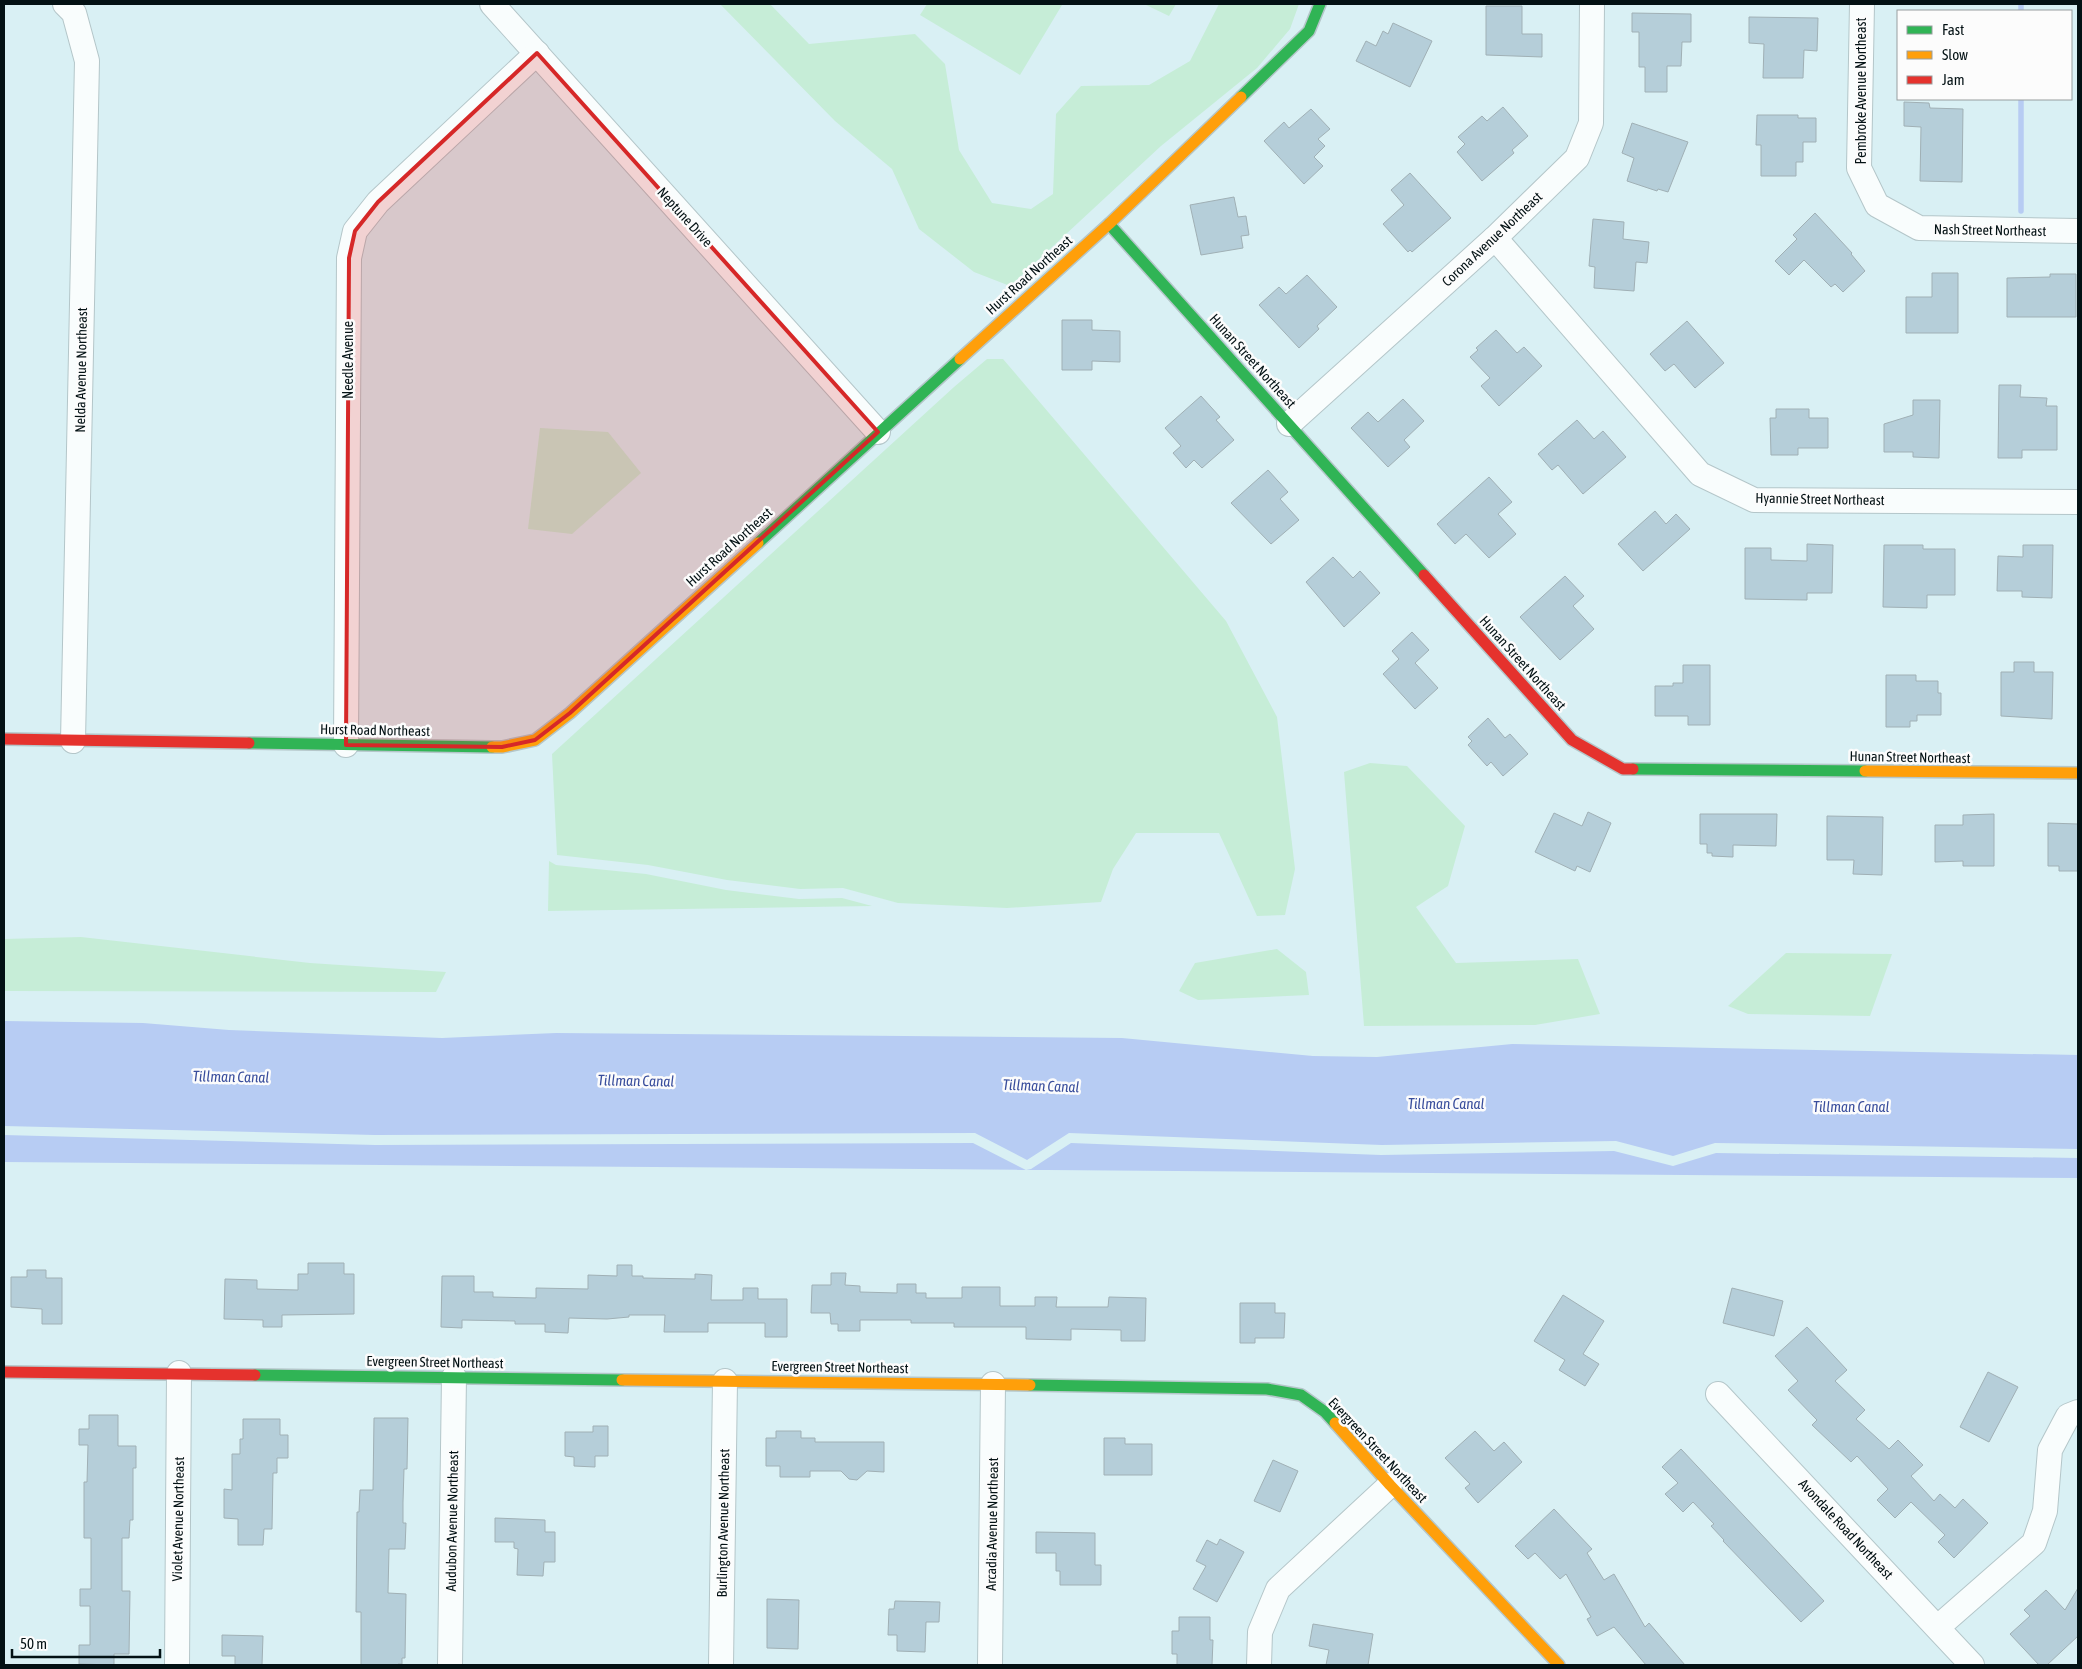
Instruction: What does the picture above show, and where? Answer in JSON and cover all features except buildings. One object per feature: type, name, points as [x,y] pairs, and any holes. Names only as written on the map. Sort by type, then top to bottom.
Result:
[{"type":"street","name":"Nelda Avenue Northeast","points":[[65,4],[74,13],[87,61],[73,741]]},
{"type":"street","name":"Neptune Drive","points":[[492,4],[878,432]]},
{"type":"street","name":"Hurst Road Northeast","points":[[4,739],[502,747],[535,740],[570,713],[1109,224],[1308,31],[1320,4]]},
{"type":"street","name":"Corona Avenue Northeast","points":[[1289,424],[1495,238],[1577,158],[1590,123],[1592,4]]},
{"type":"street","name":"Pembroke Avenue Northeast","points":[[1862,4],[1859,168],[1876,205]]},
{"type":"street","name":"Needle Avenue","points":[[346,745],[349,258],[355,231],[378,202],[537,52]]},
{"type":"street","name":"Nash Street Northeast","points":[[1876,205],[1919,228],[2078,232]]},
{"type":"street","name":"Hunan Street Northeast","points":[[1109,224],[1572,740],[1623,769],[2078,773]]},
{"type":"street","name":"Hyannie Street Northeast","points":[[1495,238],[1700,474],[1754,500],[2078,502]]},
{"type":"street","name":"Evergreen Street Northeast","points":[[4,1372],[993,1384],[1268,1389],[1301,1395],[1326,1412],[1390,1486],[1559,1665]]},
{"type":"street","name":"Violet Avenue Northeast","points":[[176,1665],[179,1373]]},
{"type":"street","name":"Audubon Avenue Northeast","points":[[450,1665],[454,1377]]},
{"type":"street","name":"Burlington Avenue Northeast","points":[[721,1665],[725,1381]]},
{"type":"street","name":"Arcadia Avenue Northeast","points":[[990,1665],[993,1384]]},
{"type":"street","name":"Avondale Road Northeast","points":[[1718,1394],[1972,1665]]},
{"type":"street","points":[[1938,1627],[2034,1543],[2046,1511],[2050,1450],[2068,1416],[2078,1412]]},
{"type":"street","points":[[1259,1665],[1260,1632],[1278,1589],[1390,1486]]},
{"type":"highlighted area","points":[[537,53],[878,432],[570,713],[535,740],[502,747],[346,745],[349,258],[355,231],[378,202]]},
{"type":"green space","points":[[720,4],[770,4],[809,44],[915,34],[945,64],[959,150],[992,203],[1031,209],[1053,194],[1056,114],[1081,86],[1149,85],[1190,61],[1219,4],[1299,4],[1290,29],[1257,68],[1161,146],[1010,286],[974,272],[919,229],[892,169],[835,121]]},
{"type":"green space","points":[[927,4],[1062,5],[1020,75],[920,15]]},
{"type":"green space","points":[[1144,4],[1176,4],[1169,16]]},
{"type":"green space","points":[[987,359],[1003,359],[1226,621],[1277,717],[1295,869],[1285,915],[1257,916],[1219,833],[1136,833],[1113,869],[1101,902],[1007,908],[898,903],[843,888],[800,889],[727,880],[648,865],[557,855],[552,754]]},
{"type":"green space","points":[[540,428],[608,432],[641,473],[572,534],[528,529]]},
{"type":"green space","points":[[1370,763],[1407,766],[1465,826],[1448,886],[1416,907],[1456,963],[1578,959],[1600,1014],[1535,1025],[1364,1026],[1344,772]]},
{"type":"green space","points":[[549,861],[556,865],[646,874],[726,890],[799,899],[842,898],[872,906],[548,911]]},
{"type":"green space","points":[[81,937],[310,963],[446,972],[436,992],[4,991],[4,939]]},
{"type":"green space","points":[[1277,949],[1306,972],[1309,995],[1198,1000],[1179,991],[1195,963]]},
{"type":"green space","points":[[1786,953],[1892,954],[1870,1016],[1748,1014],[1728,1006]]},
{"type":"water","name":"Tillman Canal","points":[[4,1021],[143,1023],[229,1030],[442,1038],[556,1033],[1122,1038],[1313,1056],[1377,1057],[1512,1044],[2078,1055],[2078,1149],[1715,1143],[1673,1156],[1616,1141],[1382,1145],[1069,1133],[1027,1160],[975,1133],[375,1135],[4,1126]]},
{"type":"water","points":[[4,1135],[375,1145],[973,1143],[1026,1170],[4,1162]]},
{"type":"water","points":[[1071,1143],[1381,1155],[1614,1151],[1673,1166],[1716,1153],[2078,1158],[2078,1178],[1027,1170]]},
{"type":"waterway","points":[[2021,4],[2021,10]]},
{"type":"waterway","points":[[2021,100],[2021,211]]},
{"type":"traffic: fast","points":[[1241,97],[1309,31],[1320,4]]},
{"type":"traffic: fast","points":[[1109,224],[1424,575]]},
{"type":"traffic: fast","points":[[758,543],[960,359]]},
{"type":"traffic: fast","points":[[249,743],[492,747]]},
{"type":"traffic: fast","points":[[1633,769],[1865,771]]},
{"type":"traffic: fast","points":[[255,1375],[622,1380]]},
{"type":"traffic: fast","points":[[1030,1385],[1267,1389],[1301,1395],[1325,1412],[1335,1423]]},
{"type":"traffic: slow","points":[[960,359],[1109,224],[1241,97]]},
{"type":"traffic: slow","points":[[492,747],[502,747],[535,740],[570,713],[758,543]]},
{"type":"traffic: slow","points":[[1865,771],[2078,773]]},
{"type":"traffic: slow","points":[[622,1380],[1030,1385]]},
{"type":"traffic: slow","points":[[1335,1423],[1390,1485],[1559,1665]]},
{"type":"traffic: jam","points":[[1424,575],[1572,740],[1623,769],[1633,769]]},
{"type":"traffic: jam","points":[[4,739],[249,743]]},
{"type":"traffic: jam","points":[[4,1372],[255,1375]]}]
